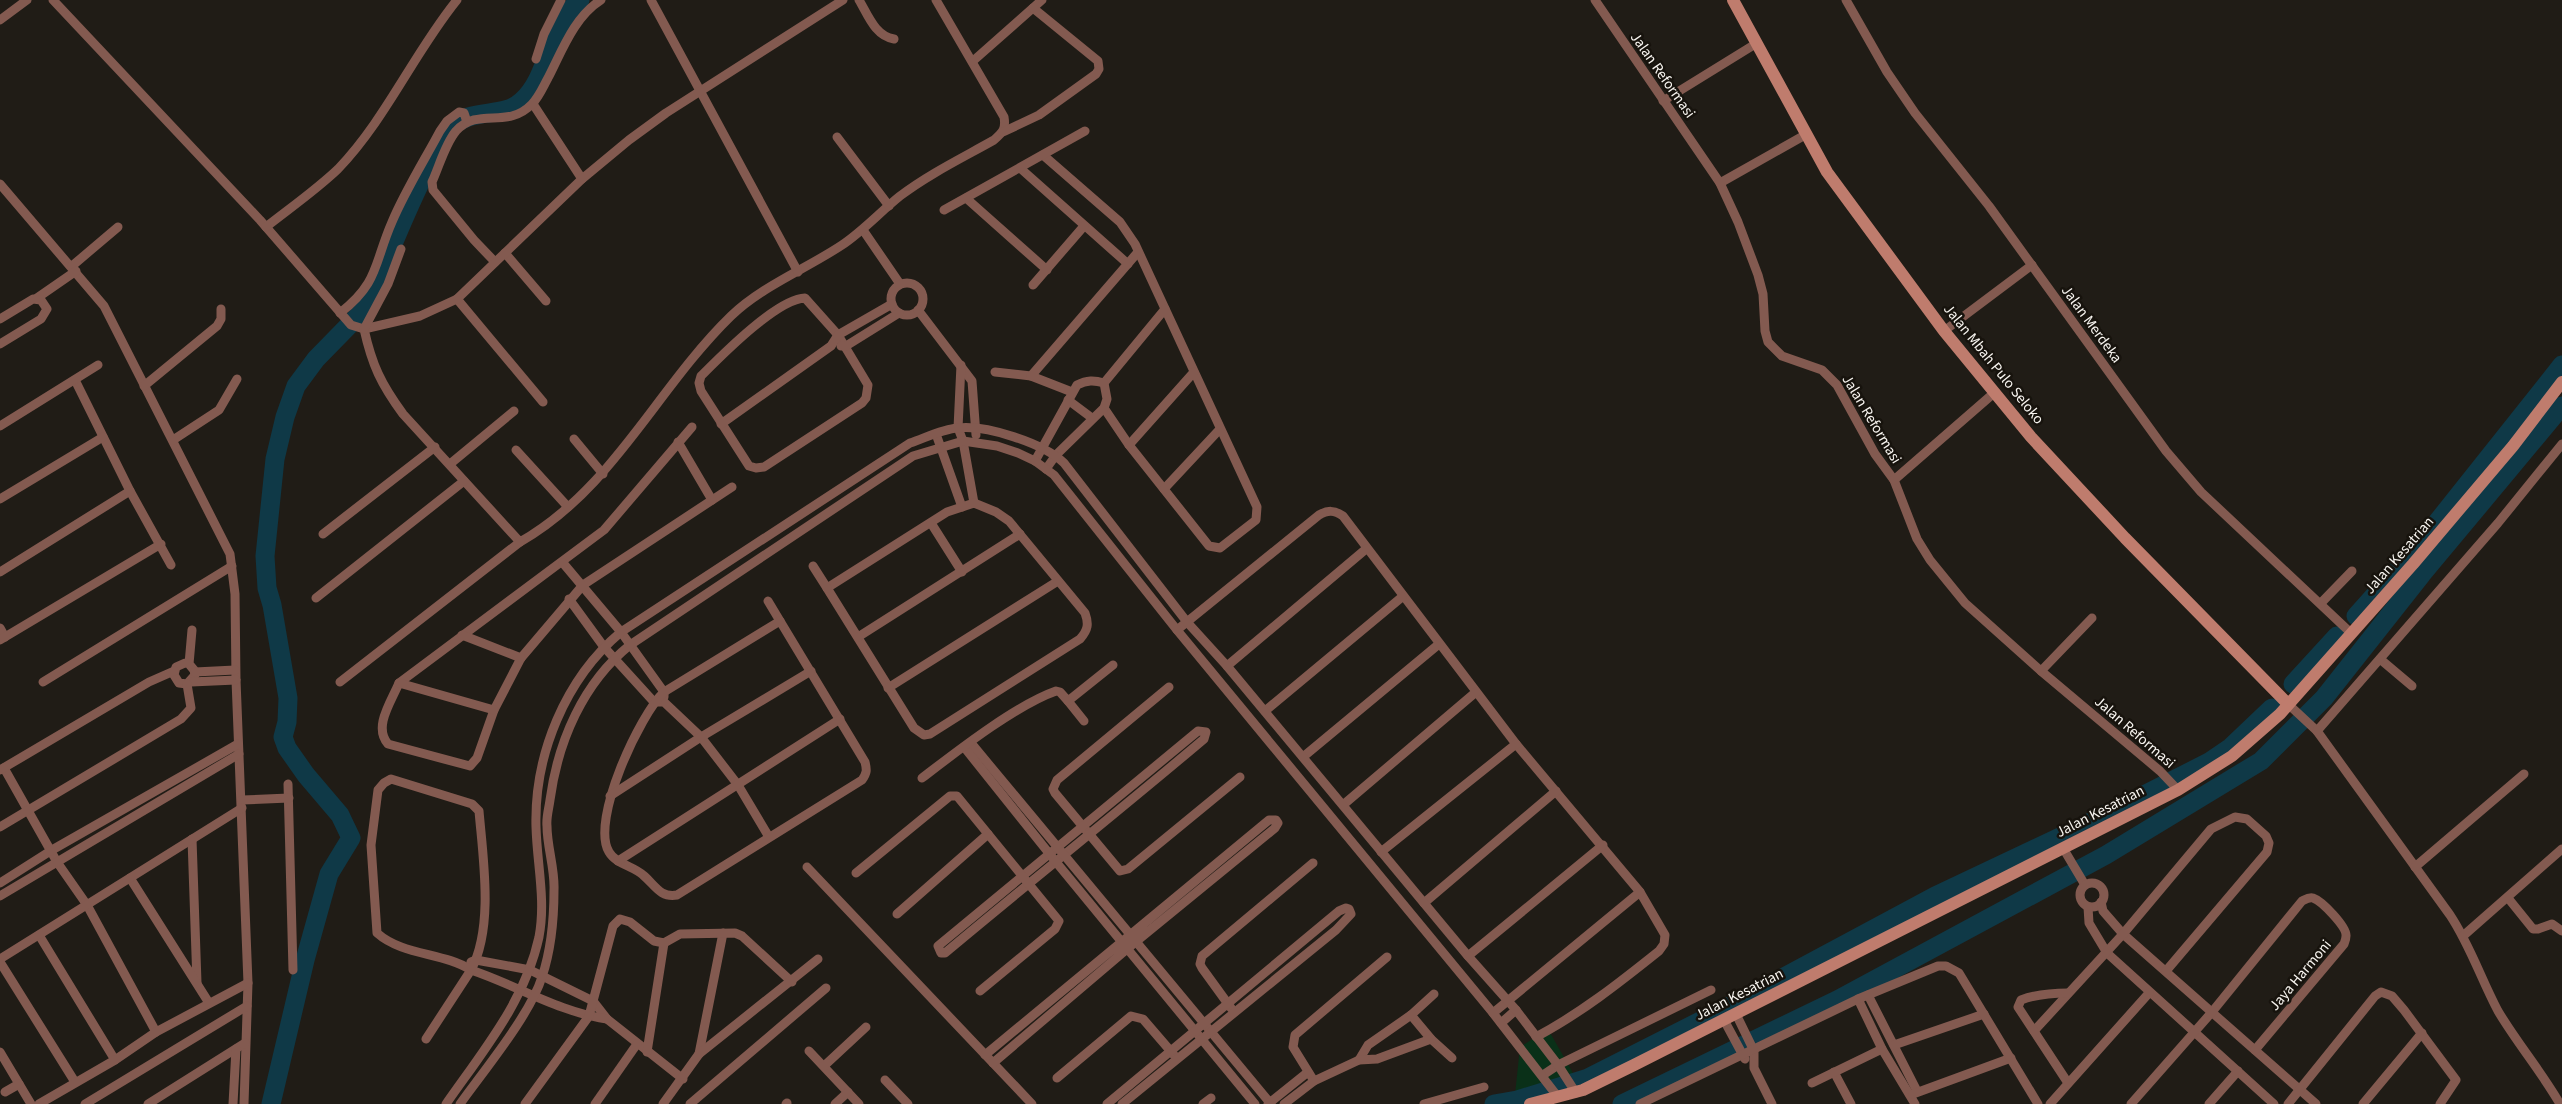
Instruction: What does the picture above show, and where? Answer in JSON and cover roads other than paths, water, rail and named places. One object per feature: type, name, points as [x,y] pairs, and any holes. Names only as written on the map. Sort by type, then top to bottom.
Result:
[{"type":"street","points":[[0,20],[27,0]]},
{"type":"street","points":[[53,0],[266,227],[351,325],[364,329],[420,316],[457,299],[582,179],[644,128],[843,0]]},
{"type":"street","points":[[266,227],[315,189],[351,153],[373,125],[434,29],[457,0]]},
{"type":"street","points":[[536,59],[544,34],[560,0]]},
{"type":"street","points":[[495,262],[463,228],[431,186],[452,137],[466,119],[479,117],[506,119],[520,113],[533,104],[576,25],[601,0]]},
{"type":"street","points":[[651,0],[798,272]]},
{"type":"street","points":[[859,0],[878,31],[883,36],[894,39]]},
{"type":"street","points":[[936,0],[1004,117],[1006,125],[1003,132]]},
{"type":"street","points":[[973,61],[1042,0]]},
{"type":"street","name":"Jalan Reformasi","points":[[1595,0],[1720,183],[1738,222],[1758,276],[1763,294],[1765,332],[1768,342],[1782,356],[1822,370],[1834,381],[1876,454],[1894,480],[1917,539],[1930,560],[1965,603],[2041,671],[2160,771],[2175,787]]},
{"type":"street","name":"Jalan Mbah Pulo Seloko","points":[[1733,0],[1805,136],[1827,172],[1944,331],[2031,437],[2124,538],[2288,705]]},
{"type":"street","name":"Jalan Merdeka","points":[[1846,0],[1887,72],[1915,113],[1989,206],[2189,479],[2347,629]]},
{"type":"street","points":[[340,682],[568,507],[603,474],[729,318],[755,297],[863,230],[889,206],[929,176],[994,140],[1003,132],[1039,115],[1096,74],[1099,69],[1098,61],[1033,8]]},
{"type":"street","points":[[1663,101],[1757,43]]},
{"type":"street","points":[[533,104],[582,179]]},
{"type":"street","points":[[341,314],[363,294],[370,283],[392,222],[440,131],[453,116],[461,112],[466,119]]},
{"type":"street","points":[[944,210],[1085,131]]},
{"type":"street","points":[[1720,183],[1805,136]]},
{"type":"street","points":[[836,137],[889,206]]},
{"type":"street","points":[[1043,155],[1120,222],[1136,244],[1220,429],[1258,507],[1256,520],[1220,548],[1214,548],[1205,542],[1129,445],[1104,408]]},
{"type":"street","points":[[1020,168],[1128,264]]},
{"type":"street","points":[[0,184],[74,268],[104,306],[224,538],[232,566],[248,983],[242,1103]]},
{"type":"street","points":[[966,198],[1047,270]]},
{"type":"street","points":[[1033,285],[1084,226]]},
{"type":"street","points":[[0,319],[37,298],[118,228]]},
{"type":"street","points":[[863,230],[900,284]]},
{"type":"street","points":[[401,249],[388,284],[364,329],[380,381],[403,414],[435,446],[520,542]]},
{"type":"street","points":[[1031,376],[1138,252]]},
{"type":"street","points":[[505,253],[546,301]]},
{"type":"street","points":[[1944,331],[2032,265]]},
{"type":"street","points":[[831,346],[846,346],[899,313],[912,314],[918,310],[922,302],[922,293],[917,286],[908,283],[900,284],[894,289],[891,296],[892,304],[899,313]]},
{"type":"street","points":[[0,344],[41,319],[45,314],[45,304],[37,298]]},
{"type":"street","points":[[805,298],[838,335],[868,385],[866,398],[764,467],[756,468],[749,466],[700,391],[698,383],[701,376],[751,329],[792,301],[805,298]]},
{"type":"street","points":[[457,299],[543,402]]},
{"type":"street","points":[[721,424],[831,346],[838,335],[892,304]]},
{"type":"street","points":[[144,386],[220,323],[221,309]]},
{"type":"street","points":[[1104,383],[1165,309]]},
{"type":"street","points":[[918,310],[972,380],[976,430],[975,443]]},
{"type":"street","points":[[0,426],[98,365]]},
{"type":"street","points":[[961,365],[958,428],[963,441],[974,503]]},
{"type":"street","points":[[995,372],[1031,376],[1070,396],[1092,418]]},
{"type":"street","points":[[1129,445],[1194,372]]},
{"type":"street","points":[[173,440],[218,410],[237,379]]},
{"type":"street","points":[[75,380],[103,438],[171,565]]},
{"type":"street","points":[[1035,461],[1041,447],[1077,385],[1086,381],[1096,380],[1104,383]]},
{"type":"street","name":"Jalan Kesatrian","points":[[1530,1104],[1574,1090],[1725,1024],[2065,852],[2250,742],[2288,705],[2347,629],[2513,446],[2562,382]]},
{"type":"street","points":[[1046,469],[1092,418],[1104,408],[1107,399],[1104,383]]},
{"type":"street","points":[[1894,480],[1994,393]]},
{"type":"street","points":[[450,464],[514,411]]},
{"type":"street","points":[[692,427],[616,518],[563,563],[462,635],[399,684],[381,731],[388,744],[470,766],[477,758],[494,710],[521,658],[569,599],[583,585],[732,487]]},
{"type":"street","points":[[446,1104],[511,1011],[522,991],[530,970],[539,935],[542,890],[536,829],[539,774],[548,744],[567,701],[590,664],[604,647],[621,632],[910,443],[958,428],[999,433],[1041,447],[1056,456],[1114,526],[1187,622],[1227,666],[1468,956],[1516,1010],[1558,1065],[1574,1090]]},
{"type":"street","points":[[1164,489],[1220,429]]},
{"type":"street","points":[[936,434],[943,448],[962,507]]},
{"type":"street","points":[[0,499],[103,438]]},
{"type":"street","points":[[574,439],[603,474]]},
{"type":"street","points":[[460,1104],[534,996],[542,976],[551,936],[554,889],[546,825],[554,774],[564,738],[581,703],[614,658],[630,645],[913,456],[963,441],[997,446],[1035,461],[1054,475],[1176,630],[1388,884],[1557,1095]]},
{"type":"street","points":[[678,442],[712,500]]},
{"type":"street","points":[[2314,728],[2384,662],[2562,444]]},
{"type":"street","points":[[323,534],[435,446]]},
{"type":"street","points":[[516,450],[568,507]]},
{"type":"street","points":[[316,598],[464,481]]},
{"type":"street","points":[[0,572],[130,490]]},
{"type":"street","points":[[813,566],[914,728],[924,735],[930,734],[1080,640],[1086,632],[1088,623],[1085,613],[1009,521],[996,512],[974,503],[947,512],[827,588]]},
{"type":"street","points":[[1176,630],[1326,511],[1336,512],[1342,516],[1516,744],[1603,845],[1640,892],[1665,935],[1664,944],[1659,951],[1604,996],[1578,1014],[1536,1036]]},
{"type":"street","points":[[930,523],[962,572]]},
{"type":"street","points":[[1102,535],[1114,526]]},
{"type":"street","points":[[858,637],[1020,534]]},
{"type":"street","points":[[764,539],[771,550]]},
{"type":"street","points":[[0,628],[3,638],[161,544]]},
{"type":"street","points":[[1227,666],[1366,549]]},
{"type":"street","points":[[563,563],[621,632],[664,692],[664,702]]},
{"type":"street","points":[[43,682],[232,566]]},
{"type":"street","points":[[2321,603],[2352,571]]},
{"type":"street","points":[[888,688],[1058,581]]},
{"type":"street","points":[[1148,593],[1158,585]]},
{"type":"street","points":[[1265,711],[1402,597]]},
{"type":"street","points":[[569,599],[604,647],[654,702],[664,702],[701,737],[738,785],[769,837]]},
{"type":"street","points":[[768,601],[865,762],[866,775],[862,780],[677,895],[669,896],[660,893],[642,874],[618,861],[610,854],[606,846],[610,796],[624,760],[654,702],[664,692],[780,621]]},
{"type":"street","points":[[2041,671],[2092,618]]},
{"type":"street","points":[[0,826],[181,719],[191,708],[189,664],[192,630]]},
{"type":"street","points":[[462,635],[521,658]]},
{"type":"street","points":[[1188,643],[1198,635]]},
{"type":"street","points":[[1303,757],[1439,644]]},
{"type":"street","points":[[2384,662],[2412,686]]},
{"type":"street","points":[[156,1032],[87,905],[57,862],[28,809],[2,769],[149,682],[174,671],[180,664],[189,664]]},
{"type":"street","points":[[1068,701],[1113,665]]},
{"type":"street","points":[[174,671],[176,680],[183,684],[191,679],[235,675]]},
{"type":"street","points":[[610,796],[701,737],[811,671]]},
{"type":"street","points":[[399,684],[494,710]]},
{"type":"street","points":[[1169,687],[1057,780],[1053,789],[1055,793],[1091,835],[1115,867],[1120,870],[1128,869],[1240,777]]},
{"type":"street","points":[[922,778],[968,745],[1050,693],[1060,692],[1084,721]]},
{"type":"street","points":[[1343,805],[1476,692]]},
{"type":"street","points":[[2288,705],[2314,728],[2416,867],[2463,936],[2490,994],[2512,1035],[2531,1058],[2560,1104]]},
{"type":"street","points":[[618,861],[840,719]]},
{"type":"street","points":[[1198,731],[1206,732],[1204,739],[1091,835],[1064,854],[945,953],[939,951],[938,946],[1049,854],[1056,846],[1083,826],[1198,731]]},
{"type":"street","points":[[0,883],[52,850],[238,744]]},
{"type":"street","points":[[1381,852],[1516,744]]},
{"type":"street","points":[[968,745],[1064,854],[1270,1104],[1308,1072]]},
{"type":"street","points":[[968,745],[1049,854],[1255,1104]]},
{"type":"street","points":[[0,896],[238,754]]},
{"type":"street","points":[[1151,770],[1158,778]]},
{"type":"street","points":[[1304,784],[1316,774]]},
{"type":"street","points":[[2416,867],[2524,774]]},
{"type":"street","points":[[178,778],[183,786]]},
{"type":"street","points":[[426,1039],[467,968],[476,960],[481,936],[484,904],[479,811],[472,804],[391,779],[384,782],[378,790],[371,845],[377,933],[413,952],[467,968],[534,996],[589,1016],[606,1019]]},
{"type":"street","points":[[288,784],[293,970]]},
{"type":"street","points":[[1315,796],[1326,786]]},
{"type":"street","points":[[1424,903],[1556,791]]},
{"type":"street","points":[[856,873],[954,795],[1057,916],[1058,925],[980,991]]},
{"type":"street","points":[[75,1082],[0,960],[192,839],[242,804],[289,798]]},
{"type":"street","points":[[2034,1031],[2123,934],[2211,829],[2225,820],[2240,816],[2258,827],[2269,843],[2267,852],[2166,972]]},
{"type":"street","points":[[993,1063],[1063,997],[1124,945],[1129,934],[1210,876],[1275,828],[1278,823],[1276,820],[1269,820],[1210,876],[1135,942],[1124,945]]},
{"type":"street","points":[[897,914],[988,834]]},
{"type":"street","points":[[192,839],[197,984]]},
{"type":"street","points":[[1468,956],[1603,845]]},
{"type":"street","points":[[2463,936],[2562,849]]},
{"type":"street","points":[[2065,852],[2085,885]]},
{"type":"street","points":[[1231,1008],[1202,968],[1200,964],[1202,956],[1313,863]]},
{"type":"street","points":[[807,867],[1032,1104]]},
{"type":"street","points":[[1388,884],[1399,873]]},
{"type":"street","points":[[130,878],[209,1003]]},
{"type":"street","points":[[1394,892],[1405,881]]},
{"type":"street","points":[[2274,1104],[2106,953],[2089,924],[2088,907],[2081,901],[2082,888],[2085,885],[2094,884],[2101,888],[2104,894],[2101,902],[2104,911],[2123,934],[2316,1104]]},
{"type":"street","points":[[1493,1013],[1640,892]]},
{"type":"street","name":"Jaya Harmoni","points":[[2212,1012],[2302,902],[2307,898],[2319,901],[2344,928],[2346,936],[2344,944],[2255,1050]]},
{"type":"street","points":[[2508,898],[2533,928],[2538,930],[2552,924],[2562,931]]},
{"type":"street","points":[[2088,907],[2101,902]]},
{"type":"street","points":[[1107,1104],[1203,1025],[1231,1008],[1305,955],[1349,918],[1352,914],[1349,909],[1346,908],[1339,911],[1298,946],[1231,1008],[1210,1033],[1122,1104]]},
{"type":"street","points":[[525,1104],[589,1016],[615,922],[624,918],[649,938],[664,943],[680,934],[728,932],[742,936],[792,982]]},
{"type":"street","points":[[964,924],[970,932]]},
{"type":"street","points":[[699,1054],[724,933]]},
{"type":"street","points":[[39,935],[115,1060]]},
{"type":"street","points":[[647,1052],[664,943]]},
{"type":"street","points":[[1298,946],[1305,955]]},
{"type":"street","points":[[1314,1081],[1293,1047],[1295,1035],[1387,957]]},
{"type":"street","points":[[663,1104],[683,1079],[699,1054],[792,982],[818,959]]},
{"type":"street","points":[[476,960],[530,970],[593,1001],[606,1019],[683,1079]]},
{"type":"street","points":[[1640,1104],[1752,1047],[1858,999],[1938,966],[1946,966],[1959,973],[2038,1104]]},
{"type":"street","points":[[39,1104],[115,1060],[156,1032],[248,983]]},
{"type":"street","points":[[690,1104],[826,988]]},
{"type":"street","points":[[1543,1076],[1558,1065],[1711,990]]},
{"type":"street","points":[[2288,1104],[2380,992],[2392,996],[2456,1080],[2440,1104]]},
{"type":"street","points":[[2068,993],[2050,993],[2021,1000],[2018,1003],[2020,1011],[2068,1083]]},
{"type":"street","points":[[2050,1104],[2149,993]]},
{"type":"street","points":[[1359,1060],[1368,1045],[1411,1015],[1434,994]]},
{"type":"street","points":[[1868,995],[1894,1045],[1914,1097]]},
{"type":"street","points":[[985,1055],[1063,997]]},
{"type":"street","points":[[1858,999],[1882,1049],[1914,1097]]},
{"type":"street","points":[[85,1104],[247,1006]]},
{"type":"street","points":[[1501,1023],[1516,1010]]},
{"type":"street","points":[[2131,1104],[2192,1032],[2212,1012]]},
{"type":"street","points":[[1894,1045],[1984,1014]]},
{"type":"street","points":[[1411,1015],[1452,1058]]},
{"type":"street","points":[[1057,1078],[1131,1016],[1143,1019],[1177,1059]]},
{"type":"street","points":[[1737,1017],[1752,1047],[1754,1068]]},
{"type":"street","points":[[1725,1024],[1740,1053],[1754,1068],[1772,1104]]},
{"type":"street","points":[[824,1066],[866,1027]]},
{"type":"street","points":[[2363,1104],[2422,1033]]},
{"type":"street","points":[[1284,1104],[1314,1081],[1359,1060],[1377,1059],[1432,1039]]},
{"type":"street","points":[[148,1104],[245,1043]]},
{"type":"street","points":[[595,1104],[637,1044]]},
{"type":"street","points":[[233,1104],[236,1049]]},
{"type":"street","points":[[1812,1083],[1882,1049]]},
{"type":"street","points":[[809,1051],[860,1104]]},
{"type":"street","points":[[0,1052],[31,1104]]},
{"type":"street","points":[[1914,1097],[2011,1058]]},
{"type":"street","points":[[473,1066],[482,1073]]},
{"type":"street","points":[[2209,1104],[2238,1071]]},
{"type":"street","points":[[1834,1072],[1851,1104]]},
{"type":"street","points":[[885,1080],[908,1104]]},
{"type":"street","points":[[2,1090],[19,1084]]},
{"type":"street","points":[[1424,1104],[1484,1087]]},
{"type":"street","points":[[835,1104],[848,1092]]},
{"type":"street","points":[[1203,1104],[1211,1098]]},
{"type":"waterway","points":[[271,1104],[305,960],[329,874],[351,838],[340,815],[306,775],[287,748],[283,737],[287,722],[288,698],[272,605],[267,588],[265,556],[275,459],[285,417],[296,386],[316,359],[361,313],[369,301],[411,202],[445,136],[452,127],[468,117],[506,110],[522,101],[539,78],[561,24],[580,0]]},
{"type":"waterway","points":[[2356,616],[2415,550],[2562,365]]},
{"type":"waterway","points":[[1622,1104],[1837,1000],[2106,855],[2261,761],[2324,698],[2422,574],[2562,406]]},
{"type":"waterway","points":[[2293,684],[2337,636]]},
{"type":"waterway","points":[[1494,1104],[1517,1100],[1588,1078],[1728,1007],[1935,896],[2079,828],[2209,762],[2231,747],[2272,708]]}]
